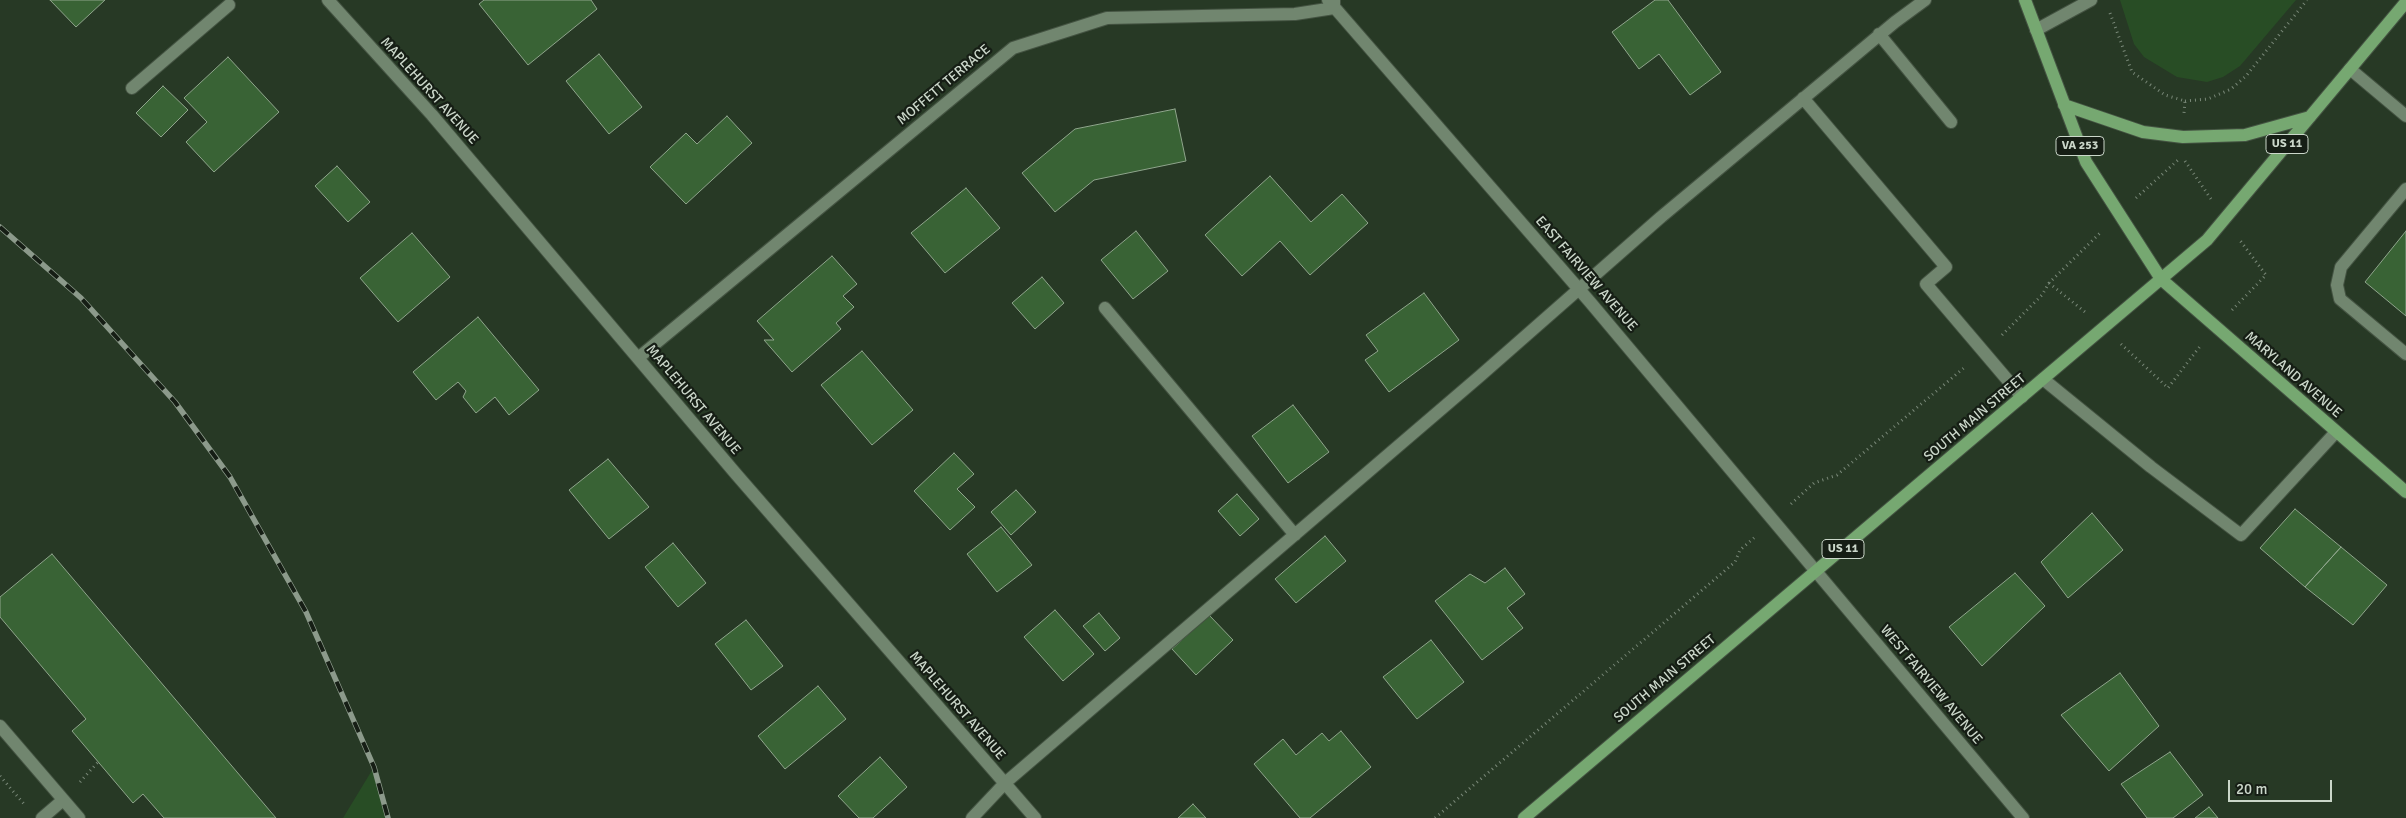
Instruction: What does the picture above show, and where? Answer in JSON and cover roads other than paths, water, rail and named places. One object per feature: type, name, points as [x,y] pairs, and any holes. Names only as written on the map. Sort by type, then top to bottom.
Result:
[{"type":"main road","name":"VA 253","points":[[2025,0],[2086,162],[2161,279]]},
{"type":"main road","name":"SOUTH MAIN STREET","points":[[1524,818],[2207,240],[2406,2]]},
{"type":"main road","points":[[2064,105],[2143,132],[2183,137],[2245,135],[2310,117]]},
{"type":"main road","name":"MARYLAND AVENUE","points":[[2161,279],[2406,492]]},
{"type":"street","name":"MAPLEHURST AVENUE","points":[[328,0],[432,115],[736,474],[1035,818]]},
{"type":"street","points":[[972,818],[1005,783],[1295,535],[1578,288],[1879,34],[1925,0]]},
{"type":"street","points":[[2036,30],[2091,0]]},
{"type":"street","points":[[132,88],[229,2]]},
{"type":"street","name":"MOFFETT TERRACE","points":[[638,358],[1013,48],[1107,18],[1295,14],[1332,2]]},
{"type":"street","name":"EAST FAIRVIEW AVENUE","points":[[1332,2],[1578,288],[1816,572]]},
{"type":"street","points":[[1879,34],[1951,122]]},
{"type":"street","points":[[2350,69],[2406,116]]},
{"type":"street","points":[[1803,98],[1946,266],[1926,284],[2022,397]]},
{"type":"street","points":[[2406,189],[2341,267],[2337,285],[2340,299],[2406,354]]},
{"type":"street","points":[[1105,308],[1295,535]]},
{"type":"street","points":[[2043,379],[2152,467],[2242,535],[2336,432]]},
{"type":"street","name":"WEST FAIRVIEW AVENUE","points":[[1816,572],[2023,818]]},
{"type":"street","points":[[0,726],[79,818]]},
{"type":"street","points":[[42,818],[63,800]]},
{"type":"railway","points":[[0,227],[81,298],[175,402],[230,477],[306,612],[374,767],[388,818]]}]
